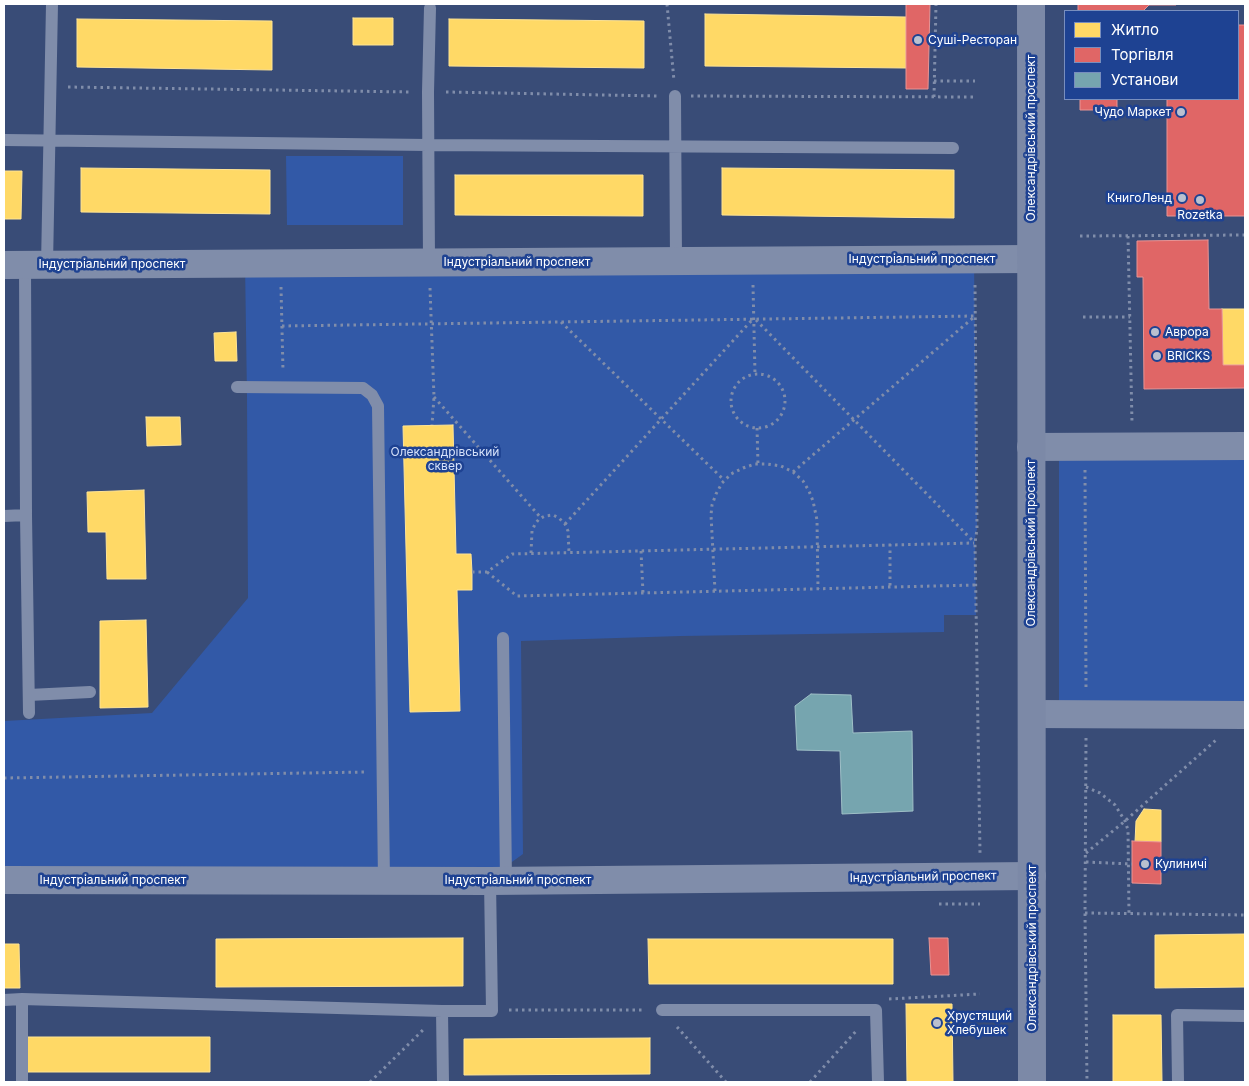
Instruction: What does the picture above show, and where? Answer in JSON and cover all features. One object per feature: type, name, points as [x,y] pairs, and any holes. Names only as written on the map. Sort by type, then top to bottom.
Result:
[{"type":"main road","name":"Олександрівський проспект","points":[[1031,4],[1032,1082]]},
{"type":"street","name":"Індустріальний проспект","points":[[25,265],[1031,259]]},
{"type":"street","points":[[1031,447],[1245,446]]},
{"type":"street","points":[[1032,714],[1245,715]]},
{"type":"street","name":"Індустріальний проспект","points":[[4,880],[498,881],[1032,876]]},
{"type":"lane","points":[[29,713],[25,265],[49,140],[52,4]]},
{"type":"lane","points":[[429,262],[428,92],[430,8]]},
{"type":"lane","points":[[675,96],[676,261]]},
{"type":"lane","points":[[4,140],[953,148]]},
{"type":"lane","points":[[237,387],[363,388],[372,395],[378,406],[384,881]]},
{"type":"lane","points":[[4,516],[26,515]]},
{"type":"lane","points":[[4,1000],[442,1011],[492,1010],[498,881],[503,638]]},
{"type":"lane","points":[[29,695],[90,692]]},
{"type":"lane","points":[[22,999],[22,1082]]},
{"type":"lane","points":[[662,1010],[876,1010],[878,1082]]},
{"type":"lane","points":[[442,1011],[443,1082]]},
{"type":"lane","points":[[1178,1082],[1177,1015],[1245,1016]]},
{"type":"path","points":[[667,4],[675,96]]},
{"type":"path","points":[[934,97],[936,4]]},
{"type":"path","points":[[934,81],[975,81]]},
{"type":"path","points":[[50,87],[675,96],[975,97]]},
{"type":"path","points":[[1080,236],[1245,234]]},
{"type":"path","points":[[1128,236],[1132,423]]},
{"type":"path","points":[[974,259],[977,529],[974,543],[980,877]]},
{"type":"path","points":[[753,260],[755,374]]},
{"type":"path","points":[[429,262],[434,397],[432,425]]},
{"type":"path","points":[[281,263],[283,387]]},
{"type":"path","points":[[282,326],[975,316]]},
{"type":"path","points":[[793,472],[975,316]]},
{"type":"path","points":[[1083,317],[1130,317]]},
{"type":"path","points":[[565,524],[754,318]]},
{"type":"path","points":[[754,318],[974,543]]},
{"type":"path","points":[[561,322],[724,480]]},
{"type":"path","points":[[755,374],[770,377],[777,382],[785,399],[784,408],[780,416],[766,427],[757,428],[740,422],[731,408],[733,390],[744,377],[755,374]]},
{"type":"path","points":[[434,397],[541,518]]},
{"type":"path","points":[[757,428],[758,464]]},
{"type":"path","points":[[715,591],[711,515],[716,494],[724,480],[731,474],[758,464],[781,466],[793,472],[809,491],[817,520],[818,589]]},
{"type":"path","points":[[1085,464],[1086,693]]},
{"type":"path","points":[[531,553],[534,524],[545,516],[553,515],[565,524],[568,531],[569,552]]},
{"type":"path","points":[[472,572],[487,572],[512,554],[974,543]]},
{"type":"path","points":[[890,544],[890,587]]},
{"type":"path","points":[[641,550],[643,593]]},
{"type":"path","points":[[487,572],[517,596],[976,585]]},
{"type":"path","points":[[1086,737],[1085,913],[1087,1082]]},
{"type":"path","points":[[1086,853],[1218,738]]},
{"type":"path","points":[[4,778],[383,772]]},
{"type":"path","points":[[1086,787],[1100,793],[1115,805],[1125,821],[1128,830],[1129,914]]},
{"type":"path","points":[[1086,862],[1132,864]]},
{"type":"path","points":[[1085,913],[1245,915]]},
{"type":"path","points":[[492,1010],[662,1010],[726,1082]]},
{"type":"path","points":[[370,1082],[442,1011]]},
{"type":"green space","points":[[286,156],[403,156],[403,225],[287,225]]},
{"type":"green space","name":"Олександрівський сквер","points":[[974,259],[976,615],[944,615],[944,632],[681,636],[521,641],[523,854],[498,872],[4,875],[4,721],[152,713],[248,598],[245,263]]},
{"type":"green space","points":[[1059,447],[1245,448],[1245,715],[1059,715]]},
{"type":"building: Житло","points":[[705,14],[906,17],[906,68],[705,66]]},
{"type":"building: Житло","points":[[353,18],[393,18],[393,45],[353,45]]},
{"type":"building: Житло","points":[[77,19],[272,21],[272,70],[77,67]]},
{"type":"building: Житло","points":[[449,19],[644,21],[644,68],[449,66]]},
{"type":"building: Житло","points":[[81,168],[270,170],[270,214],[81,212]]},
{"type":"building: Житло","points":[[722,168],[954,170],[954,218],[722,215]]},
{"type":"building: Житло","points":[[4,171],[22,171],[21,219],[4,219]]},
{"type":"building: Житло","points":[[455,175],[643,175],[643,216],[455,215]]},
{"type":"building: Житло","points":[[1222,309],[1245,309],[1245,365],[1223,365]]},
{"type":"building: Житло","points":[[236,332],[237,361],[215,361],[214,333]]},
{"type":"building: Житло","points":[[146,417],[180,417],[181,445],[147,446]]},
{"type":"building: Житло","points":[[453,425],[456,554],[471,554],[472,572],[472,590],[457,590],[460,711],[410,712],[403,426]]},
{"type":"building: Житло","points":[[144,490],[146,579],[107,579],[106,532],[88,532],[87,492]]},
{"type":"building: Житло","points":[[146,620],[148,707],[100,708],[100,621]]},
{"type":"building: Житло","points":[[1144,809],[1161,810],[1161,842],[1135,842],[1136,821]]},
{"type":"building: Житло","points":[[1245,934],[1245,987],[1155,988],[1155,935]]},
{"type":"building: Житло","points":[[463,938],[463,986],[216,987],[216,939]]},
{"type":"building: Житло","points":[[648,939],[893,939],[893,984],[649,984]]},
{"type":"building: Житло","points":[[4,944],[19,944],[20,988],[4,988]]},
{"type":"building: Житло","points":[[906,1004],[952,1004],[953,1082],[907,1082]]},
{"type":"building: Житло","points":[[1113,1015],[1161,1015],[1162,1082],[1113,1082]]},
{"type":"building: Житло","points":[[25,1037],[210,1037],[210,1072],[25,1072]]},
{"type":"building: Житло","points":[[650,1038],[650,1074],[464,1075],[464,1039]]},
{"type":"building: Торгівля","points":[[906,4],[930,4],[928,89],[906,89]]},
{"type":"building: Торгівля","points":[[1078,4],[1176,4],[1149,5],[1144,10],[1078,10]]},
{"type":"building: Торгівля","points":[[1239,25],[1245,25],[1245,216],[1167,216],[1167,100],[1239,100]]},
{"type":"building: Торгівля","points":[[1080,100],[1117,100],[1117,110],[1080,110]]},
{"type":"building: Торгівля","points":[[1208,240],[1209,309],[1222,309],[1223,365],[1245,365],[1245,388],[1144,389],[1143,277],[1137,277],[1137,241]]},
{"type":"building: Торгівля","points":[[1132,841],[1161,842],[1161,884],[1132,883]]},
{"type":"building: Торгівля","points":[[929,938],[948,938],[949,975],[931,975]]},
{"type":"building: Установи","points":[[811,694],[851,695],[853,733],[912,731],[913,811],[842,814],[840,751],[797,750],[795,706]]},
{"type":"place","name":"Суші-Ресторан","points":[[918,40]]},
{"type":"place","name":"Чудо Маркет","points":[[1181,112]]},
{"type":"place","name":"КнигоЛенд","points":[[1182,198]]},
{"type":"place","name":"Rozetka","points":[[1200,200]]},
{"type":"place","name":"Аврора","points":[[1155,332]]},
{"type":"place","name":"BRICKS","points":[[1157,356]]},
{"type":"place","name":"Кулиничі","points":[[1145,864]]},
{"type":"place","name":"Хрустящий Хлебушек","points":[[937,1023]]}]
